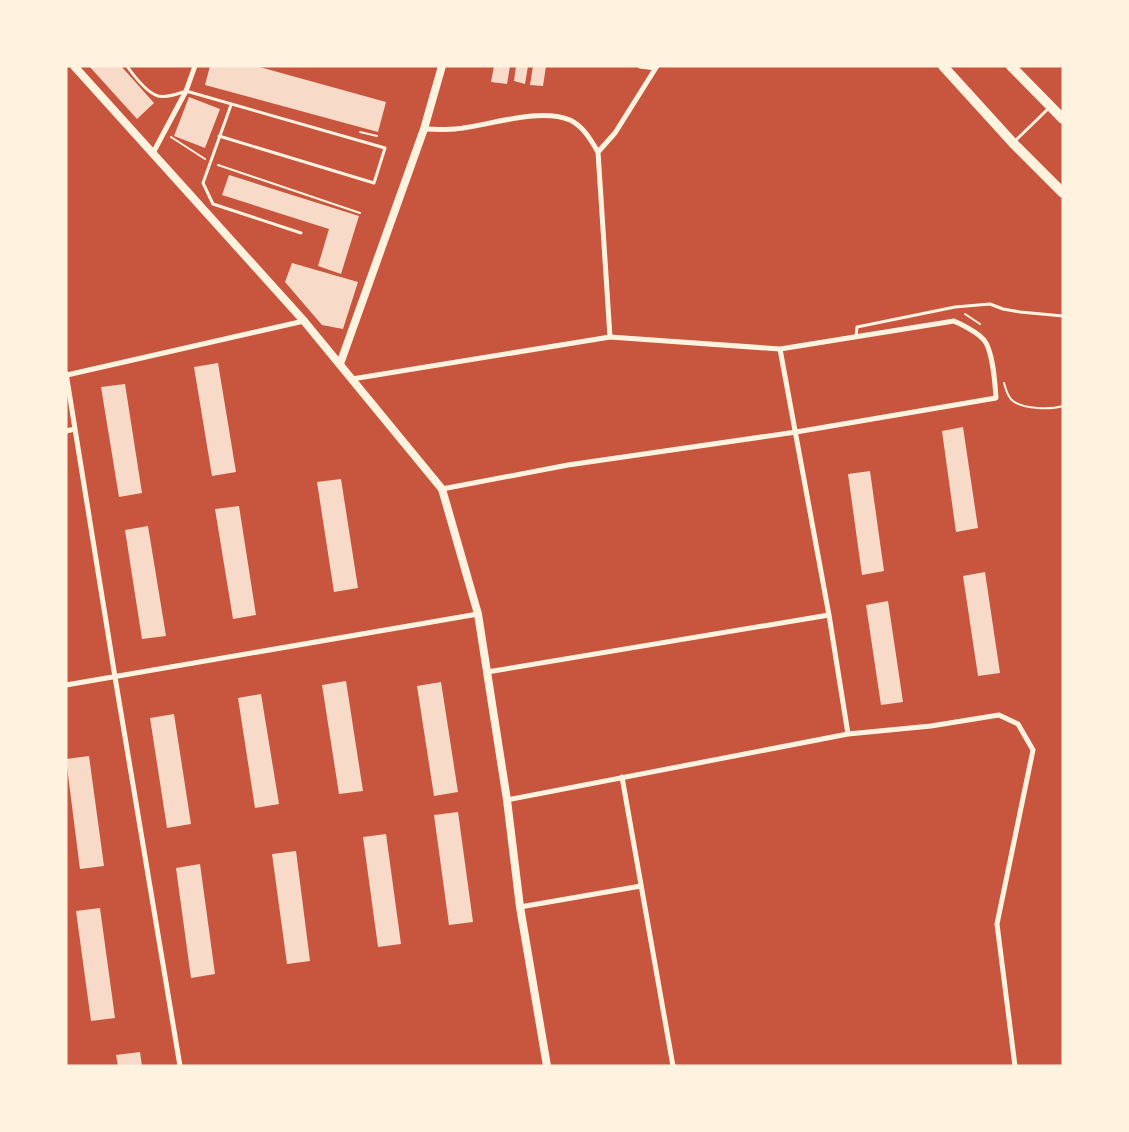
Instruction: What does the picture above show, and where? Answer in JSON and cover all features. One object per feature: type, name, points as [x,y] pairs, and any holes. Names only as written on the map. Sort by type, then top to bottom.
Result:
[{"type":"highway","points":[[943,66],[1013,144],[1063,193]]},
{"type":"highway","points":[[1011,66],[1063,119]]},
{"type":"street","points":[[74,66],[304,321],[442,489],[478,614],[507,800],[520,907],[547,1066]]},
{"type":"street","points":[[152,153],[186,92],[195,66]]},
{"type":"street","points":[[340,364],[424,129],[442,66]]},
{"type":"street","points":[[598,152],[615,133],[636,103],[657,67],[640,66]]},
{"type":"street","points":[[424,129],[455,129],[550,115],[572,121],[587,134],[598,152],[610,337]]},
{"type":"street","points":[[180,1066],[114,676],[66,374],[304,321]]},
{"type":"street","points":[[352,379],[610,337],[780,348],[954,321],[971,329],[985,341],[994,375],[996,398],[796,432],[568,465],[442,489]]},
{"type":"street","points":[[780,348],[829,615],[848,734]]},
{"type":"street","points":[[66,431],[75,429]]},
{"type":"street","points":[[66,685],[478,614]]},
{"type":"street","points":[[487,672],[829,615]]},
{"type":"street","points":[[507,800],[848,734],[931,726],[999,715],[1018,724],[1033,750],[997,924],[1015,1066]]},
{"type":"street","points":[[622,777],[673,1066]]},
{"type":"street","points":[[520,907],[641,886]]},
{"type":"lane","points":[[127,66],[147,89],[159,96],[171,96],[186,92],[385,148],[374,183],[219,136]]},
{"type":"lane","points":[[230,105],[203,184],[213,204],[301,233]]},
{"type":"lane","points":[[1013,144],[1050,107]]},
{"type":"lane","points":[[856,337],[857,327],[956,307],[990,304],[1020,312],[1063,316]]},
{"type":"path","points":[[174,139],[210,163],[360,213]]},
{"type":"path","points":[[204,158],[207,150]]},
{"type":"path","points":[[956,307],[975,319],[983,329]]},
{"type":"path","points":[[1004,381],[1010,398],[1013,401],[1041,408],[1063,406]]},
{"type":"building","points":[[89,66],[121,66],[154,103],[137,119]]},
{"type":"building","points":[[210,66],[256,66],[386,102],[378,132],[205,85]]},
{"type":"building","points":[[494,66],[510,66],[507,84],[491,82]]},
{"type":"building","points":[[516,66],[528,66],[525,84],[514,81]]},
{"type":"building","points":[[533,66],[546,66],[543,86],[530,85]]},
{"type":"building","points":[[189,97],[220,109],[205,148],[174,136]]},
{"type":"building","points":[[229,175],[359,216],[341,274],[318,266],[329,229],[222,195]]},
{"type":"building","points":[[292,263],[358,282],[343,329],[322,325],[285,282]]},
{"type":"building","points":[[218,363],[236,472],[212,476],[194,367]]},
{"type":"building","points":[[125,384],[142,493],[119,497],[101,387]]},
{"type":"building","points":[[963,427],[978,528],[956,532],[942,431]]},
{"type":"building","points":[[870,471],[884,571],[862,575],[848,474]]},
{"type":"building","points":[[341,479],[358,588],[334,592],[317,482]]},
{"type":"building","points":[[239,506],[256,615],[233,619],[215,509]]},
{"type":"building","points":[[148,526],[166,636],[142,639],[125,530]]},
{"type":"building","points":[[985,572],[1000,673],[978,676],[963,576]]},
{"type":"building","points":[[888,601],[903,702],[881,705],[866,605]]},
{"type":"building","points":[[346,681],[363,791],[339,794],[322,685]]},
{"type":"building","points":[[441,682],[458,792],[434,796],[417,686]]},
{"type":"building","points":[[261,694],[279,804],[255,808],[238,698]]},
{"type":"building","points":[[174,714],[191,824],[167,828],[150,718]]},
{"type":"building","points":[[89,756],[104,866],[80,869],[66,759]]},
{"type":"building","points":[[458,812],[473,922],[449,925],[434,815]]},
{"type":"building","points":[[386,834],[401,944],[378,947],[363,837]]},
{"type":"building","points":[[296,851],[310,961],[287,964],[272,854]]},
{"type":"building","points":[[200,864],[215,974],[191,978],[176,868]]},
{"type":"building","points":[[100,908],[115,1018],[91,1021],[76,911]]},
{"type":"building","points":[[140,1052],[142,1066],[118,1066],[116,1055]]}]
